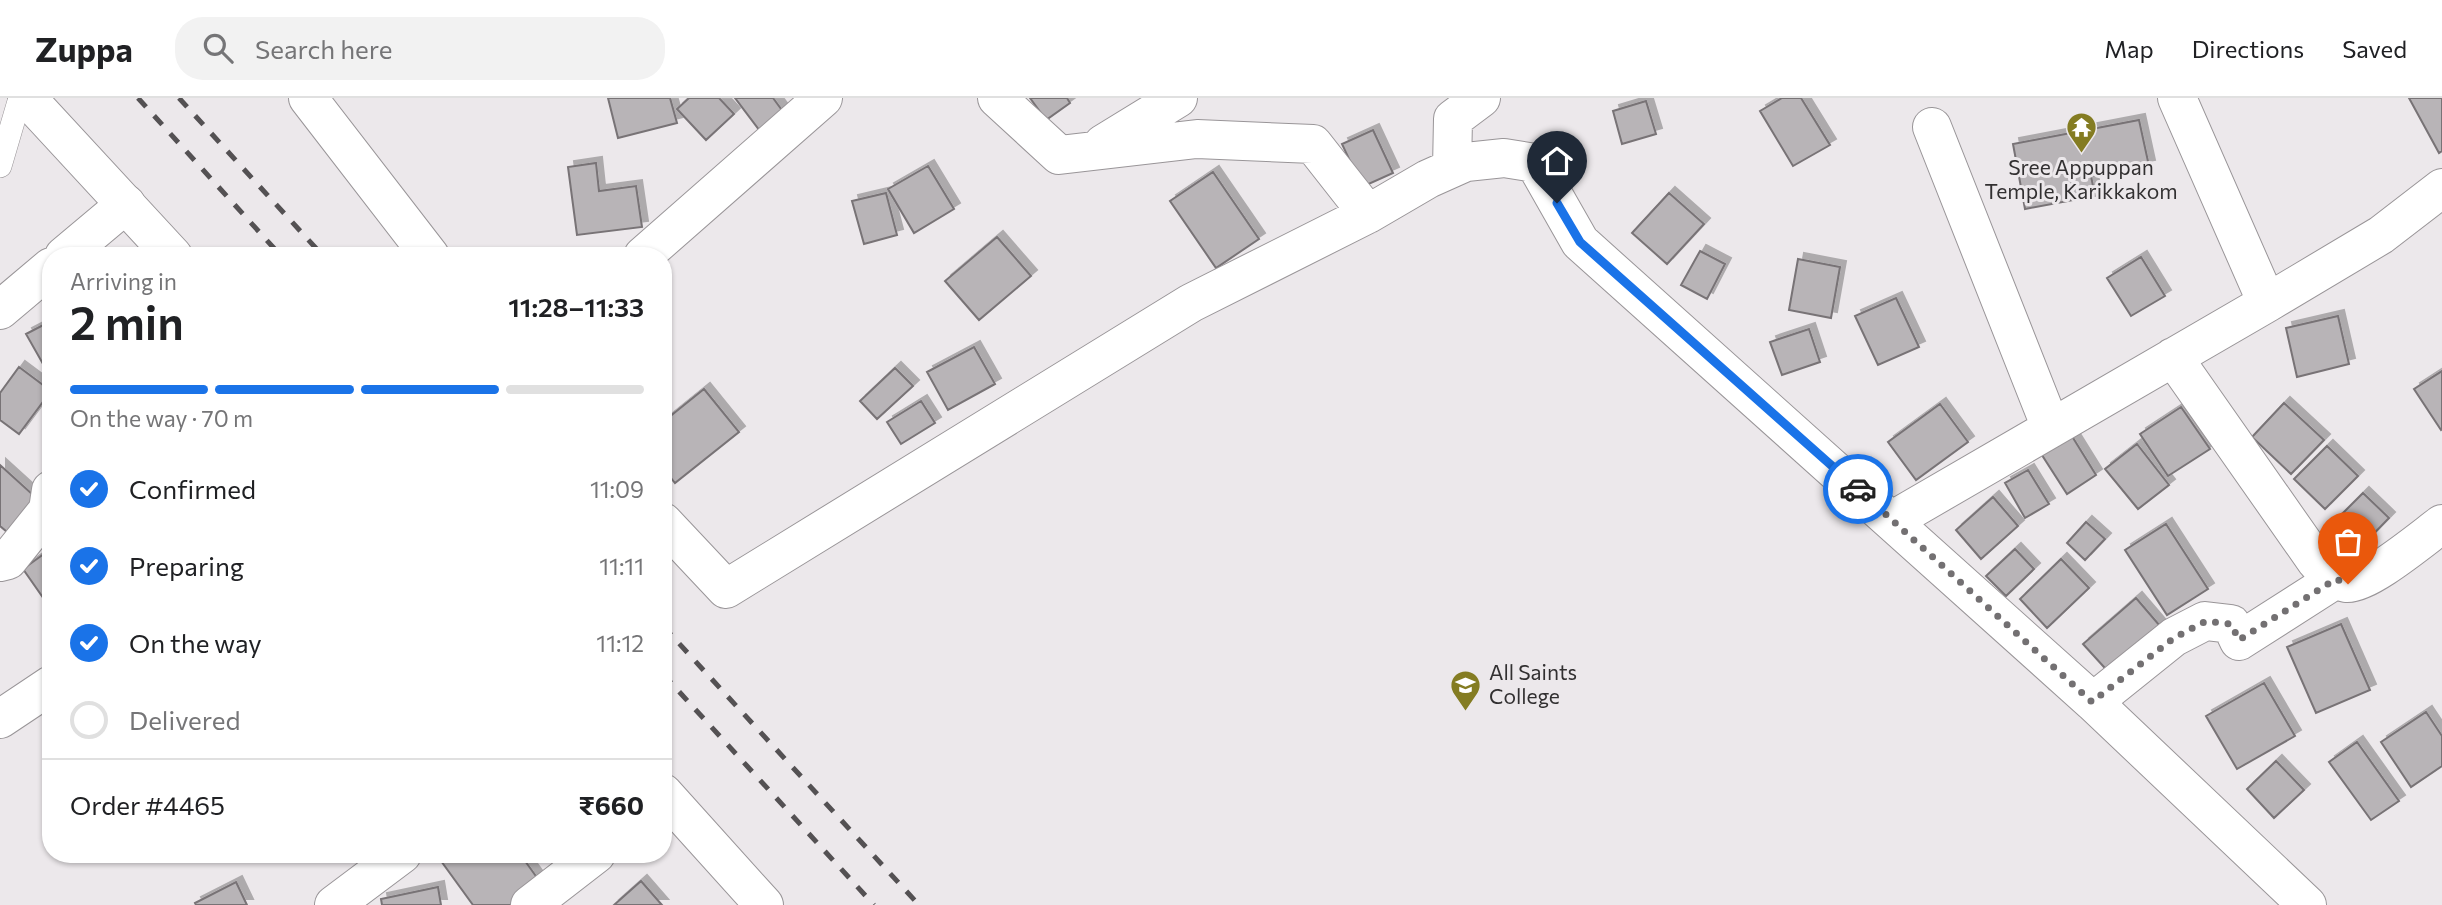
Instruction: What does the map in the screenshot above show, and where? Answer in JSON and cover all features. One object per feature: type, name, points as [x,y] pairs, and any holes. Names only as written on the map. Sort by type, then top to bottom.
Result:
[{"type":"street","points":[[27,98],[165,247]]},
{"type":"street","points":[[308,98],[423,247]]},
{"type":"street","points":[[653,247],[823,98]]},
{"type":"street","points":[[997,98],[1059,155],[1197,139],[1313,144],[1368,214]]},
{"type":"street","points":[[1092,151],[1178,98]]},
{"type":"street","points":[[1452,168],[1453,119],[1481,98]]},
{"type":"street","points":[[2177,98],[2267,303]]},
{"type":"street","points":[[1932,127],[2051,428]]},
{"type":"street","points":[[672,532],[726,589],[1191,303],[1466,162],[1504,158],[1535,163],[1580,242],[1893,520],[2092,702],[2307,905]]},
{"type":"street","points":[[1893,520],[2381,235],[2442,188]]},
{"type":"street","points":[[75,247],[126,204]]},
{"type":"street","points":[[0,310],[42,275]]},
{"type":"street","points":[[2173,357],[2316,561],[2336,579],[2348,584],[2374,574],[2442,524]]},
{"type":"street","points":[[0,562],[8,560],[42,518]]},
{"type":"street","points":[[2092,702],[2174,638],[2206,621],[2231,624],[2239,640],[2336,579]]},
{"type":"street","points":[[0,719],[42,691]]},
{"type":"street","points":[[672,806],[764,905]]},
{"type":"street","points":[[334,905],[390,863]]},
{"type":"street","points":[[530,905],[584,863]]},
{"type":"lane","points":[[0,166],[20,98]]},
{"type":"building","points":[[608,98],[670,98],[677,123],[618,138]]},
{"type":"building","points":[[689,98],[719,98],[734,114],[706,140],[677,109]]},
{"type":"building","points":[[735,98],[773,98],[784,113],[760,131]]},
{"type":"building","points":[[1030,98],[1067,98],[1070,103],[1046,120]]},
{"type":"building","points":[[1782,98],[1801,98],[1830,145],[1793,166],[1760,111]]},
{"type":"building","points":[[2409,98],[2442,98],[2442,151],[2439,153]]},
{"type":"building","points":[[1646,101],[1656,134],[1622,144],[1613,111]]},
{"type":"building","name":"Sree Appuppan Temple, Karikkakom","points":[[2139,120],[2149,166],[2091,176],[2095,196],[2025,209],[2013,144]]},
{"type":"building","points":[[1373,130],[1393,173],[1362,187],[1342,144]]},
{"type":"building","points":[[596,163],[599,191],[636,186],[642,227],[577,235],[568,167]]},
{"type":"building","points":[[928,166],[954,209],[914,233],[888,189]]},
{"type":"building","points":[[1213,172],[1259,239],[1216,268],[1170,201]]},
{"type":"building","points":[[886,193],[897,235],[864,244],[852,201]]},
{"type":"building","points":[[1669,193],[1704,224],[1667,264],[1632,233]]},
{"type":"building","points":[[997,237],[1031,276],[979,320],[945,281]]},
{"type":"building","points":[[1700,251],[1725,264],[1707,299],[1681,285]]},
{"type":"building","points":[[2141,257],[2165,296],[2131,316],[2107,278]]},
{"type":"building","points":[[1798,259],[1840,267],[1831,318],[1789,310]]},
{"type":"building","points":[[1896,298],[1919,347],[1878,365],[1855,316]]},
{"type":"building","points":[[2338,316],[2349,364],[2297,377],[2286,328]]},
{"type":"building","points":[[42,326],[42,362],[26,334]]},
{"type":"building","points":[[1809,329],[1820,362],[1782,375],[1770,342]]},
{"type":"building","points":[[974,347],[995,384],[948,410],[927,372]]},
{"type":"building","points":[[19,367],[42,384],[42,403],[19,434],[0,420],[0,393]]},
{"type":"building","points":[[895,368],[913,386],[877,419],[860,401]]},
{"type":"building","points":[[2442,371],[2442,429],[2441,430],[2414,389]]},
{"type":"building","points":[[704,389],[739,432],[675,483],[672,479],[672,415]]},
{"type":"building","points":[[921,401],[935,423],[901,444],[887,422]]},
{"type":"building","points":[[2284,403],[2324,440],[2291,474],[2252,437]]},
{"type":"building","points":[[1940,404],[1968,442],[1916,480],[1888,442]]},
{"type":"building","points":[[2181,407],[2210,449],[2168,476],[2140,434]]},
{"type":"building","points":[[2070,433],[2096,475],[2067,494],[2040,452]]},
{"type":"building","points":[[2137,444],[2169,485],[2138,509],[2105,469]]},
{"type":"building","points":[[2327,446],[2358,476],[2325,509],[2294,479]]},
{"type":"building","points":[[0,465],[42,505],[13,537],[0,526]]},
{"type":"building","points":[[2028,470],[2049,504],[2025,518],[2005,483]]},
{"type":"building","points":[[2363,493],[2389,518],[2352,556],[2326,530]]},
{"type":"building","points":[[1993,497],[2018,526],[1981,559],[1956,530]]},
{"type":"building","points":[[2086,522],[2105,539],[2085,560],[2067,543]]},
{"type":"building","points":[[2166,524],[2208,589],[2167,615],[2125,550]]},
{"type":"building","points":[[2015,549],[2034,569],[2006,596],[1986,576]]},
{"type":"building","points":[[42,555],[42,596],[23,569]]},
{"type":"building","points":[[2061,559],[2089,588],[2047,628],[2020,599]]},
{"type":"building","points":[[2136,598],[2166,633],[2114,678],[2083,644]]},
{"type":"building","points":[[2341,624],[2370,690],[2316,713],[2287,647]]},
{"type":"building","points":[[2264,683],[2295,736],[2237,769],[2206,716]]},
{"type":"building","points":[[2426,712],[2442,736],[2442,766],[2411,787],[2381,742]]},
{"type":"building","points":[[2357,742],[2399,801],[2371,820],[2329,762]]},
{"type":"building","points":[[2276,761],[2304,790],[2274,818],[2247,789]]},
{"type":"building","points":[[443,863],[526,863],[543,886],[517,905],[473,905]]},
{"type":"building","points":[[641,881],[662,905],[614,905]]},
{"type":"building","points":[[236,882],[247,905],[196,905],[195,903]]},
{"type":"building","points":[[438,887],[441,905],[382,905],[381,899]]},
{"type":"railway","points":[[138,98],[273,247]]},
{"type":"railway","points":[[179,98],[315,247]]},
{"type":"railway","points":[[672,636],[919,905]]},
{"type":"railway","points":[[672,684],[874,905]]},
{"type":"way so far","points":[[1858,489],[2092,702],[2174,638],[2206,621],[2231,624],[2239,640],[2336,579],[2348,584]]},
{"type":"place","name":"Sree Appuppan Temple, Karikkakom","points":[[2081,155]]},
{"type":"place","name":"All Saints College","points":[[1466,712]]},
{"type":"route","points":[[1557,203],[1580,242],[1858,489]]}]
